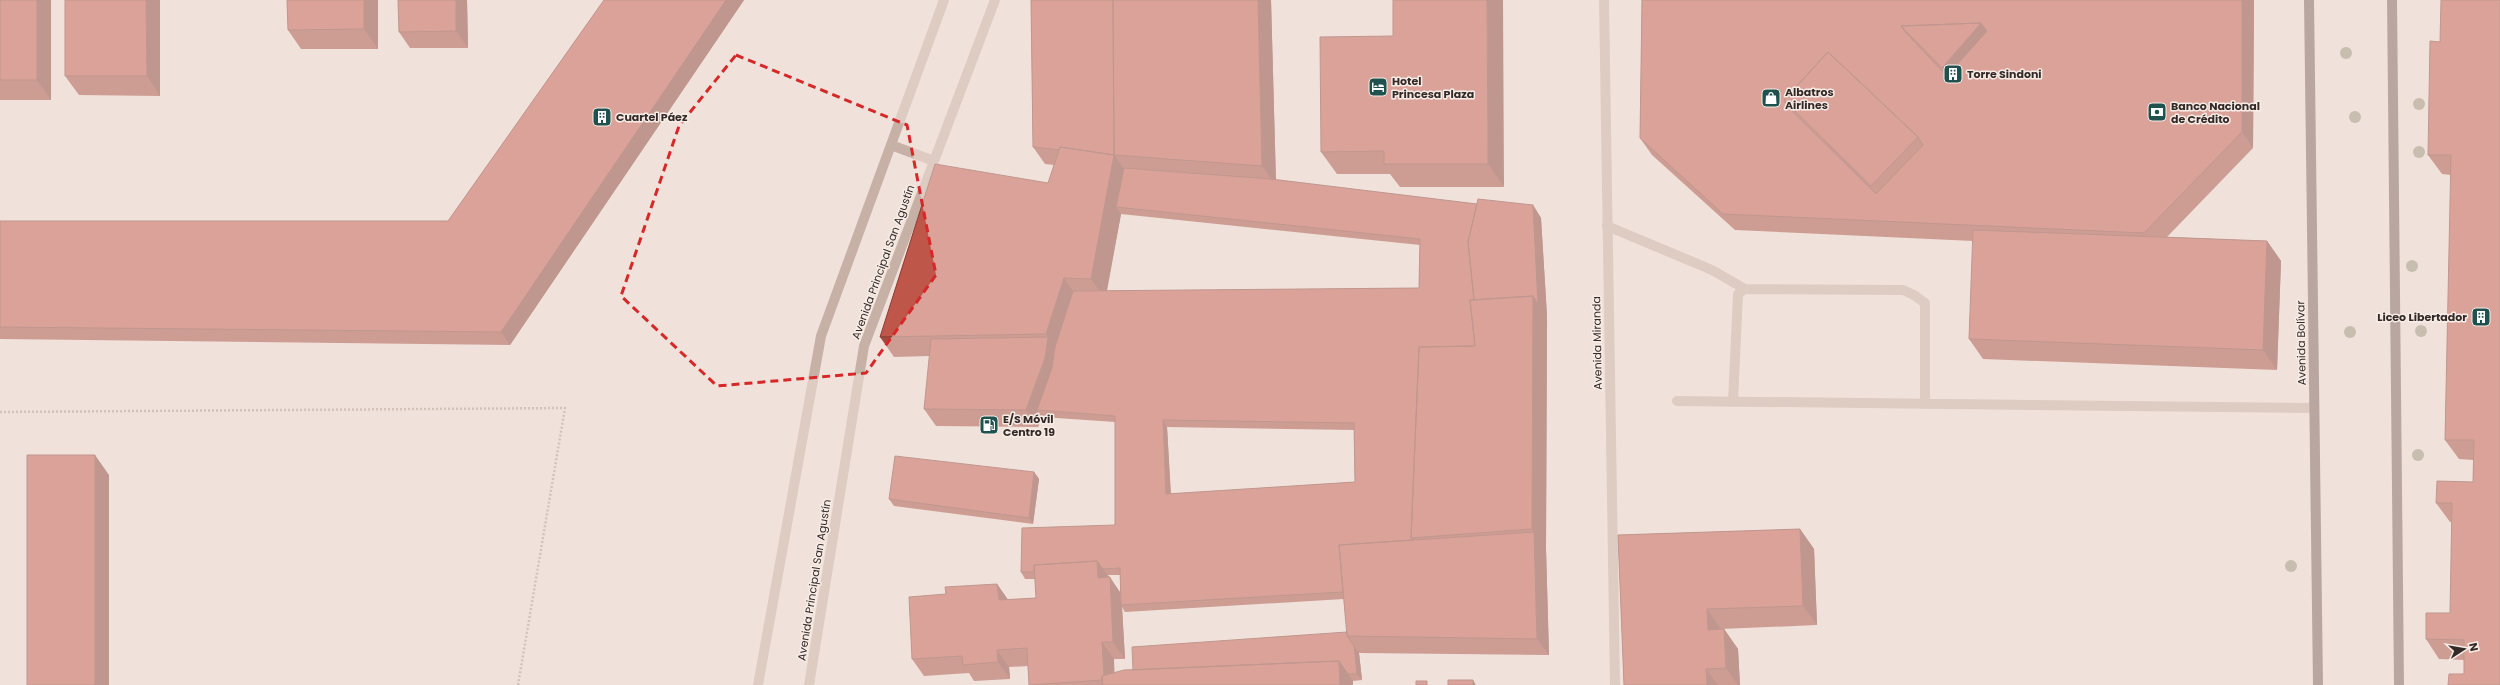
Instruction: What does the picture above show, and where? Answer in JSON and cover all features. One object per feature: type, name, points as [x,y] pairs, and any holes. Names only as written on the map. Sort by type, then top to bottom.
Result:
[{"type":"main road","name":"Avenida Bolívar","points":[[2309,0],[2318,685]]},
{"type":"main road","points":[[2392,0],[2399,685]]},
{"type":"street","points":[[758,685],[821,336],[944,0]]},
{"type":"street","name":"Avenida Principal San Agustín","points":[[809,685],[864,346],[995,0]]},
{"type":"street","name":"Avenida Miranda","points":[[1604,0],[1615,685]]},
{"type":"street","points":[[891,145],[934,161]]},
{"type":"street","points":[[1607,226],[1712,270],[1745,289],[1903,290],[1914,294],[1925,303],[1925,404]]},
{"type":"street","points":[[1733,402],[1736,304],[1738,294],[1745,289]]},
{"type":"street","points":[[1677,401],[2314,408]]},
{"type":"path","points":[[0,412],[565,408],[518,685]]},
{"type":"highlighted area","points":[[736,55],[907,125],[936,275],[866,373],[717,386],[621,296],[679,126]]},
{"type":"building","points":[[0,0],[37,0],[37,80],[0,80]]},
{"type":"building","points":[[65,0],[146,0],[147,76],[65,76]]},
{"type":"building","points":[[287,0],[364,0],[364,29],[288,30]]},
{"type":"building","points":[[398,0],[456,0],[456,31],[399,32]]},
{"type":"building","name":"Cuartel Páez","points":[[604,0],[726,0],[501,332],[0,327],[0,221],[448,221]]},
{"type":"building","points":[[1031,0],[1113,0],[1114,155],[1060,147],[1059,150],[1033,147]]},
{"type":"building","points":[[1113,0],[1258,0],[1262,166],[1114,155]]},
{"type":"building","points":[[1393,0],[1487,0],[1488,164],[1384,164],[1384,151],[1321,152],[1320,37],[1393,36]]},
{"type":"building","name":"Torre Sindoni","points":[[1642,0],[2242,0],[2242,132],[2144,233],[1723,214],[1640,138]],"holes":[[[1981,23],[1987,31],[1947,76],[1901,26]],[[1828,52],[1918,137],[1923,145],[1876,194],[1789,108],[1784,100]]]},
{"type":"building","name":"Liceo Libertador","points":[[2441,0],[2500,0],[2500,685],[2448,685],[2449,674],[2464,674],[2464,640],[2426,639],[2426,613],[2450,613],[2452,503],[2436,503],[2437,481],[2473,482],[2474,440],[2445,440],[2451,155],[2428,155],[2430,41],[2440,42]]},
{"type":"building","points":[[1981,23],[1942,68],[1901,26]]},
{"type":"building","points":[[1828,52],[1918,137],[1871,186],[1784,100]]},
{"type":"building","points":[[1060,147],[1114,155],[1091,279],[1064,278],[1046,334],[880,337],[935,164],[1048,183]]},
{"type":"building","points":[[1124,168],[1271,179],[1477,204],[1468,242],[1474,300],[1470,300],[1475,346],[1419,347],[1411,538],[1413,540],[1339,545],[1343,592],[1121,605],[1120,568],[1103,569],[1097,561],[1034,565],[1034,572],[1021,572],[1022,528],[1115,525],[1115,416],[1037,410],[1052,368],[1055,347],[1073,291],[1419,288],[1420,239],[1116,207]],"holes":[[[1163,420],[1354,423],[1355,482],[1166,494]]]},
{"type":"building","points":[[1478,199],[1533,205],[1538,304],[1533,296],[1474,300],[1468,242]]},
{"type":"building","points":[[1973,230],[2267,241],[2263,350],[1969,339]]},
{"type":"building","points":[[1533,296],[1532,529],[1411,538],[1419,347],[1475,346],[1470,300]]},
{"type":"building","points":[[1048,337],[1045,358],[1026,410],[924,409],[931,339]]},
{"type":"building","points":[[27,455],[95,455],[95,685],[27,685]]},
{"type":"building","points":[[895,456],[1034,472],[1029,518],[889,499]]},
{"type":"building","points":[[1800,529],[1803,606],[1707,609],[1708,630],[1724,629],[1726,668],[1706,669],[1707,685],[1624,685],[1618,535]]},
{"type":"building","points":[[1534,532],[1537,639],[1347,636],[1339,545]]},
{"type":"building","points":[[1097,561],[1098,578],[1110,577],[1113,642],[1102,642],[1104,675],[1102,676],[1102,680],[1029,685],[1027,648],[997,650],[998,662],[963,665],[962,656],[912,659],[909,597],[946,594],[945,587],[997,584],[999,600],[1036,598],[1034,565]]},
{"type":"building","points":[[1347,632],[1347,636],[1354,646],[1357,674],[1348,674],[1339,661],[1133,670],[1132,647]]},
{"type":"building","points":[[1339,661],[1340,685],[1103,685],[1102,676],[1124,670]]},
{"type":"building","points":[[1448,680],[1473,680],[1473,685],[1448,685]]},
{"type":"building","points":[[1416,681],[1427,681],[1427,685],[1416,685]]},
{"type":"place","name":"Torre Sindoni","points":[[1953,74]]},
{"type":"place","name":"Hotel Princesa Plaza","points":[[1378,87]]},
{"type":"place","name":"Albatros Airlines","points":[[1771,98]]},
{"type":"place","name":"Banco Nacional de Crédito","points":[[2157,112]]},
{"type":"place","name":"Cuartel Páez","points":[[602,117]]},
{"type":"place","name":"Liceo Libertador","points":[[2481,317]]},
{"type":"place","name":"E/S Móvil Centro 19","points":[[989,425]]}]
